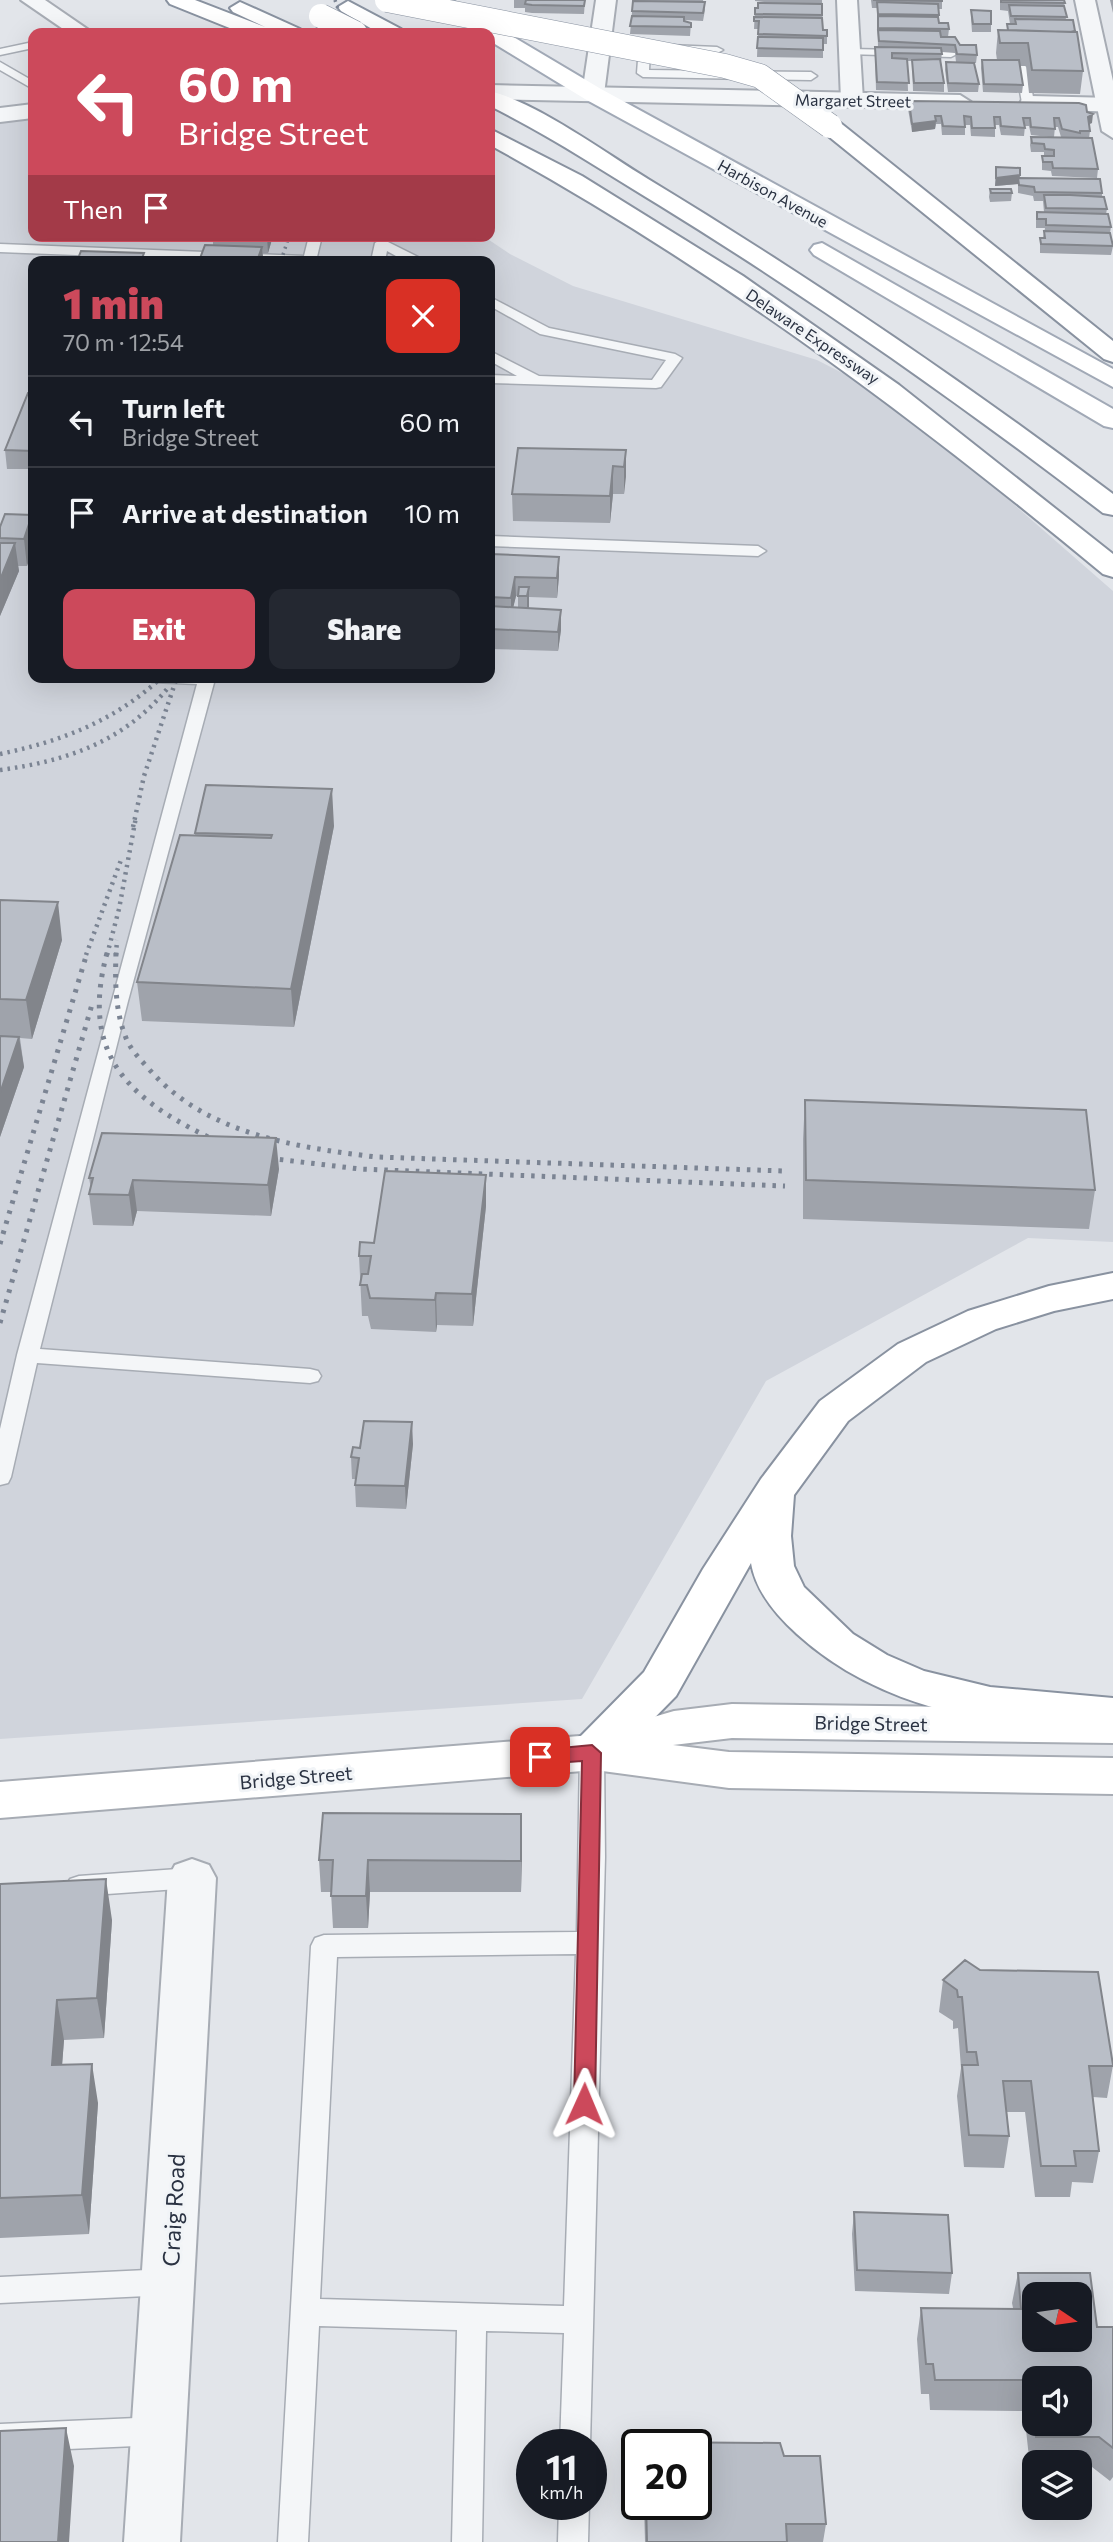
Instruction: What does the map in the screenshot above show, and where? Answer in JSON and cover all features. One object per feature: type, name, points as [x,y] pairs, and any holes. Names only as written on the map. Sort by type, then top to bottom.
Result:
[{"type":"main road","points":[[177,0],[247,28]]},
{"type":"main road","points":[[222,0],[284,28]]},
{"type":"main road","points":[[387,0],[438,28]]},
{"type":"main road","points":[[387,0],[725,66],[760,76],[830,126],[1073,319],[1113,354]]},
{"type":"main road","name":"Harbison Avenue","points":[[438,0],[484,28]]},
{"type":"main road","points":[[296,5],[328,8],[381,28]]},
{"type":"main road","points":[[328,8],[350,28]]},
{"type":"main road","name":"Harbison Avenue","points":[[495,35],[593,94],[1113,379]]},
{"type":"main road","name":"Harbison Avenue","points":[[506,66],[740,201]]},
{"type":"main road","name":"Delaware Expressway","points":[[495,99],[768,260],[982,406],[1113,507]]},
{"type":"main road","name":"Delaware Expressway","points":[[495,139],[606,201],[806,328],[872,376],[1113,568]]},
{"type":"main road","name":"Harbison Avenue","points":[[800,237],[1113,420]]},
{"type":"main road","points":[[1073,319],[1113,345]]},
{"type":"main road","points":[[592,1753],[660,1684],[718,1580],[776,1489],[834,1410],[912,1353],[982,1320],[1049,1299],[1113,1286]]},
{"type":"main road","points":[[776,1489],[769,1529],[776,1578],[811,1623],[849,1657],[914,1687],[998,1705],[1113,1715]]},
{"type":"main road","name":"Bridge Street","points":[[0,1800],[592,1753],[674,1728],[732,1720],[1113,1726]]},
{"type":"main road","name":"Bridge Street","points":[[592,1753],[669,1765],[729,1770],[1113,1776]]},
{"type":"street","points":[[31,0],[75,28]]},
{"type":"street","points":[[593,94],[606,0]]},
{"type":"street","points":[[847,0],[852,100]]},
{"type":"street","points":[[1085,0],[1111,104],[1113,131]]},
{"type":"street","name":"Margaret Street","points":[[495,97],[554,93],[1111,104]]},
{"type":"street","points":[[0,115],[28,112]]},
{"type":"street","name":"Craig Road","points":[[152,2542],[161,2431],[192,1878]]},
{"type":"lane","points":[[0,52],[28,46]]},
{"type":"lane","points":[[718,50],[645,47],[643,73],[811,76]]},
{"type":"lane","points":[[850,52],[951,54]]},
{"type":"lane","points":[[599,53],[644,54]]},
{"type":"lane","points":[[0,65],[28,83]]},
{"type":"lane","points":[[1022,68],[1028,103]]},
{"type":"lane","points":[[124,253],[129,242]]},
{"type":"lane","points":[[382,242],[406,256]]},
{"type":"lane","points":[[0,248],[162,256]]},
{"type":"lane","points":[[495,305],[545,331],[676,358],[656,384],[495,379]]},
{"type":"lane","points":[[495,358],[537,380]]},
{"type":"lane","points":[[495,541],[758,551]]},
{"type":"lane","points":[[0,1476],[118,1001],[206,683]]},
{"type":"lane","points":[[28,1355],[310,1376]]},
{"type":"lane","points":[[576,2429],[592,1753]]},
{"type":"lane","points":[[55,1888],[192,1878]]},
{"type":"lane","points":[[293,2542],[324,1947],[589,1943]]},
{"type":"lane","points":[[0,2290],[168,2282]]},
{"type":"lane","points":[[305,2312],[579,2319]]},
{"type":"lane","points":[[467,2542],[472,2317]]},
{"type":"lane","points":[[0,2438],[161,2431]]},
{"type":"lane","points":[[573,2542],[574,2520]]},
{"type":"shaded area","points":[[28,120],[28,242],[492,242],[573,286],[817,360],[893,399],[1113,591],[1113,1242],[1028,1238],[766,1381],[582,1699],[0,1739],[0,123]]},
{"type":"building","points":[[526,0],[585,0],[584,6],[532,5],[525,4]]},
{"type":"building","points":[[873,0],[942,0],[942,1]]},
{"type":"building","points":[[1064,0],[1065,3],[1001,2]]},
{"type":"building","points":[[633,1],[705,2],[703,13],[632,11]]},
{"type":"building","points":[[877,2],[938,4],[939,15],[878,14]]},
{"type":"building","points":[[758,3],[822,4],[822,15],[755,14]]},
{"type":"building","points":[[1009,5],[1064,6],[1067,17],[1011,16]]},
{"type":"building","points":[[971,10],[991,11],[991,24],[973,24]]},
{"type":"building","points":[[632,16],[684,17],[684,21],[691,23],[691,27],[630,26]]},
{"type":"building","points":[[878,16],[938,17],[939,23],[948,23],[949,29],[878,28]]},
{"type":"building","points":[[754,17],[822,18],[823,30],[827,30],[827,36],[758,34],[759,21],[754,21]]},
{"type":"building","points":[[1015,19],[1073,20],[1075,31],[1008,30],[1007,24],[1016,24]]},
{"type":"building","points":[[878,30],[940,31],[941,37],[955,37],[960,45],[976,45],[977,55],[957,54],[955,45],[879,41]]},
{"type":"building","points":[[998,30],[1077,32],[1083,71],[1032,70],[1028,43],[1000,43]]},
{"type":"building","points":[[758,37],[823,38],[823,50],[757,48]]},
{"type":"building","points":[[875,47],[941,48],[942,54],[892,53],[892,58],[907,59],[909,83],[877,82]]},
{"type":"building","points":[[940,59],[944,83],[914,83],[912,60]]},
{"type":"building","points":[[982,60],[1019,60],[1023,85],[984,84]]},
{"type":"building","points":[[946,62],[974,63],[979,84],[948,83]]},
{"type":"building","points":[[909,101],[1079,103],[1086,105],[1087,112],[1093,114],[1088,117],[1090,131],[1080,133],[1062,129],[1059,118],[1054,118],[1055,129],[1031,127],[1030,118],[1023,118],[1025,128],[1001,126],[1000,117],[994,117],[995,128],[972,128],[971,117],[964,116],[965,127],[943,126],[941,116],[935,116],[936,121],[912,124]]},
{"type":"building","points":[[1031,137],[1092,138],[1098,169],[1053,168],[1052,162],[1043,162],[1042,156],[1054,156],[1054,150],[1045,149],[1044,144],[1032,143]]},
{"type":"building","points":[[996,167],[1020,168],[1020,175],[996,178]]},
{"type":"building","points":[[1018,178],[1100,179],[1102,193],[1035,192],[1034,187],[1019,185]]},
{"type":"building","points":[[990,189],[1011,189],[1012,193],[991,193]]},
{"type":"building","points":[[1044,195],[1104,197],[1107,209],[1046,208]]},
{"type":"building","points":[[1037,212],[1108,214],[1111,227],[1046,225],[1046,219],[1037,219]]},
{"type":"building","points":[[1044,231],[1110,233],[1113,246],[1041,244],[1040,238],[1045,238]]},
{"type":"building","points":[[205,245],[262,247],[259,256],[201,256]]},
{"type":"building","points":[[81,251],[144,253],[143,256],[79,256]]},
{"type":"building","points":[[28,393],[28,451],[5,450]]},
{"type":"building","points":[[518,448],[626,450],[624,467],[613,466],[610,496],[512,494]]},
{"type":"building","points":[[5,514],[28,515],[24,539],[0,538],[0,527]]},
{"type":"building","points":[[0,543],[15,543],[0,580]]},
{"type":"building","points":[[495,554],[559,557],[557,578],[515,577],[511,598],[495,597]]},
{"type":"building","points":[[519,587],[529,587],[527,596],[518,596]]},
{"type":"building","points":[[495,606],[561,610],[558,632],[495,629]]},
{"type":"building","points":[[206,785],[332,789],[291,989],[137,982],[180,835],[271,838],[272,835],[195,833]]},
{"type":"building","points":[[0,900],[58,902],[26,1000],[0,999]]},
{"type":"building","points":[[0,1036],[19,1037],[0,1093]]},
{"type":"building","points":[[805,1100],[1086,1110],[1095,1190],[806,1180]]},
{"type":"building","points":[[102,1133],[276,1138],[268,1185],[133,1180],[129,1195],[89,1194],[93,1178],[89,1178]]},
{"type":"building","points":[[385,1171],[486,1175],[472,1294],[436,1293],[435,1300],[370,1298],[367,1285],[360,1285],[362,1274],[368,1274],[371,1256],[359,1256],[360,1242],[374,1243]]},
{"type":"building","points":[[364,1421],[412,1422],[405,1486],[355,1485],[359,1458],[351,1457],[353,1447],[360,1448]]},
{"type":"building","points":[[323,1813],[521,1814],[521,1861],[368,1860],[366,1896],[331,1896],[333,1860],[319,1860]]},
{"type":"building","points":[[106,1879],[97,1998],[57,2000],[52,2065],[92,2064],[82,2195],[0,2198],[0,1884]]},
{"type":"building","points":[[965,1960],[980,1970],[1098,1972],[1113,2066],[1089,2066],[1099,2151],[1074,2151],[1076,2166],[1041,2166],[1031,2081],[1003,2081],[1009,2136],[969,2135],[962,2065],[978,2065],[976,2052],[967,2052],[962,1997],[958,1997],[957,1990],[943,1980]]},
{"type":"building","points":[[854,2212],[948,2215],[952,2273],[857,2270]]},
{"type":"building","points":[[1018,2273],[1090,2273],[1091,2282],[1022,2282],[1022,2352],[1092,2352],[1092,2288],[1097,2327],[1113,2327],[1113,2448],[1099,2437],[1036,2437],[1092,2436],[1092,2366],[1022,2366],[1022,2380],[935,2380],[933,2364],[926,2364],[921,2308],[1021,2309]]},
{"type":"building","points":[[66,2428],[58,2542],[0,2542],[0,2431]]},
{"type":"building","points":[[712,2442],[780,2443],[784,2456],[820,2456],[826,2524],[786,2524],[787,2542],[647,2542],[646,2520],[712,2520]]},
{"type":"railway","points":[[335,0],[344,28]]},
{"type":"railway","points":[[283,256],[287,242]]},
{"type":"railway","points":[[0,754],[45,743],[87,727],[126,706],[155,683]]},
{"type":"railway","points":[[133,827],[144,776],[175,683]]},
{"type":"railway","points":[[0,770],[48,761],[92,746],[132,723],[167,689]]},
{"type":"railway","points":[[107,955],[119,909],[136,817]]},
{"type":"railway","points":[[86,955],[121,860]]},
{"type":"railway","points":[[116,955],[117,940]]},
{"type":"railway","points":[[0,1244],[87,953]]},
{"type":"railway","points":[[107,953],[100,990],[100,1022],[107,1050],[121,1073],[140,1094],[163,1112],[223,1144]]},
{"type":"railway","points":[[116,955],[120,1017],[126,1038],[136,1054],[171,1090],[196,1108],[253,1134],[314,1148],[376,1157],[784,1171]]},
{"type":"railway","points":[[0,1323],[93,1001]]},
{"type":"railway","points":[[259,1157],[360,1169],[785,1186]]},
{"type":"route","points":[[540,1757],[592,1753],[592,1857],[584,2104]]}]
